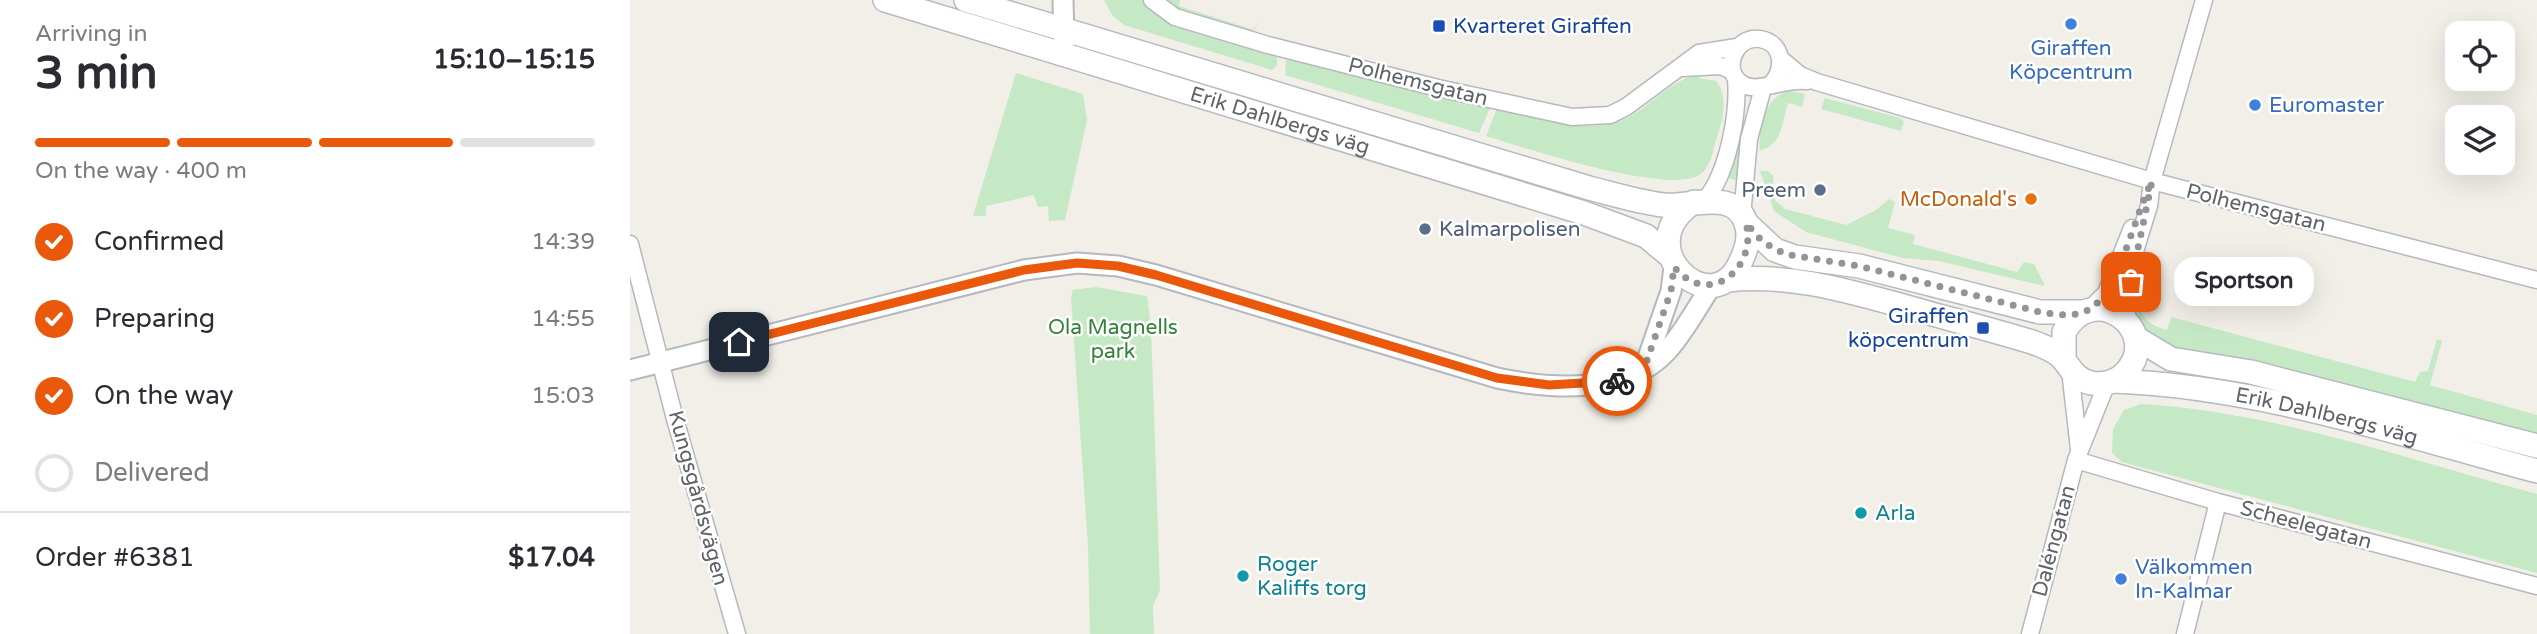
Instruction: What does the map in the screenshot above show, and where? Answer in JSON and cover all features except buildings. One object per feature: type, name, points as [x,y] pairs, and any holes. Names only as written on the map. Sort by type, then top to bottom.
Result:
[{"type":"main road","name":"Erik Dahlbergs väg","points":[[885,0],[1584,213],[1646,236],[1694,283],[1773,277],[1829,285],[2032,342],[2087,382],[2150,382],[2279,403],[2537,471]]},
{"type":"main road","name":"Erik Dahlbergs väg","points":[[967,0],[1589,188],[1647,203],[1725,203],[1775,250],[1795,257],[1859,266],[2040,312],[2105,309],[2152,350],[2179,362],[2277,378],[2537,446]]},
{"type":"main road","points":[[1671,261],[1670,237],[1678,216],[1699,201]]},
{"type":"main road","points":[[1719,282],[1738,269],[1745,252],[1744,220]]},
{"type":"main road","points":[[2067,365],[2061,351],[2064,332],[2086,311]]},
{"type":"main road","points":[[2110,382],[2132,364],[2131,329]]},
{"type":"street","points":[[1063,0],[1066,30],[1063,54]]},
{"type":"street","name":"Polhemsgatan","points":[[1152,0],[1175,17],[1268,44],[1438,88],[1572,117],[1610,115],[1699,53],[1737,47]]},
{"type":"street","points":[[2131,329],[2137,248],[2149,206],[2152,181],[2204,0]]},
{"type":"street","points":[[1699,201],[1717,179],[1736,121],[1732,57],[1737,47],[1746,40],[1768,41],[1777,48],[1781,70],[1767,86],[1749,139],[1744,220]]},
{"type":"street","name":"Polhemsgatan","points":[[1781,59],[1800,75],[1816,82],[2152,181],[2537,280]]},
{"type":"street","points":[[1680,68],[1721,66],[1753,88],[1767,86]]},
{"type":"street","name":"Polhemsgatan","points":[[1767,86],[1786,80],[1816,82]]},
{"type":"street","points":[[2086,311],[2106,293],[2115,276],[2140,205],[2152,181]]},
{"type":"street","name":"Kungsgårdsvägen","points":[[630,244],[679,432],[737,634]]},
{"type":"street","points":[[1645,366],[1671,291],[1671,261]]},
{"type":"street","points":[[630,370],[971,282],[1077,263],[1118,266],[1156,275],[1523,383],[1574,386],[1612,383],[1662,356],[1719,282]]},
{"type":"street","name":"Daléngatan","points":[[2067,365],[2077,454]]},
{"type":"street","name":"Daléngatan","points":[[2030,634],[2077,454],[2110,382]]},
{"type":"street","name":"Scheelegatan","points":[[2077,454],[2218,502],[2537,586]]},
{"type":"street","points":[[2185,634],[2218,502]]},
{"type":"green space","points":[[1104,0],[1142,0],[1169,24],[1277,57],[1277,65],[1272,70],[1124,25],[1112,15]]},
{"type":"green space","points":[[1163,0],[1180,0],[1179,6],[1254,30],[1259,19],[1254,33],[1174,9]]},
{"type":"green space","points":[[1286,59],[1491,106],[1479,133],[1285,75]]},
{"type":"green space","points":[[1016,73],[1083,94],[1087,120],[1065,220],[1049,221],[1048,206],[1038,207],[1034,195],[986,206],[986,216],[973,216]]},
{"type":"green space","points":[[1699,74],[1699,78],[1716,81],[1724,108],[1706,168],[1699,175],[1682,180],[1628,175],[1595,168],[1486,136],[1497,108],[1569,124],[1605,125],[1639,111],[1675,84]]},
{"type":"green space","points":[[1790,91],[1805,94],[1802,107],[1788,103],[1777,138],[1773,144],[1760,150],[1762,122],[1769,105],[1782,93]]},
{"type":"green space","points":[[1825,98],[1900,118],[1904,122],[1901,131],[1821,109]]},
{"type":"green space","points":[[1739,132],[1742,133],[1738,181],[1726,177]]},
{"type":"green space","points":[[1760,171],[1768,171],[1773,176],[1775,200],[1785,209],[1846,225],[1876,210],[1889,199],[1895,202],[1888,228],[1915,235],[1913,244],[2017,272],[2024,262],[2034,264],[2045,286],[1939,261],[1903,258],[1806,232],[1774,211]]},
{"type":"green space","name":"Ola Magnells park","points":[[1095,287],[1147,296],[1151,328],[1160,590],[1153,606],[1154,634],[1090,634],[1088,546],[1071,297],[1073,290]]},
{"type":"green space","points":[[2137,305],[2149,322],[2167,330],[2171,317],[2415,382],[2420,372],[2428,371],[2437,339],[2442,341],[2430,385],[2537,415],[2537,439],[2180,352],[2151,334],[2141,321]]},
{"type":"green space","points":[[2141,404],[2190,408],[2290,427],[2537,494],[2537,573],[2122,462],[2112,453],[2113,429],[2124,410]]},
{"type":"way so far","points":[[1617,381],[1645,366],[1671,291],[1674,267],[1694,283],[1712,285],[1727,280],[1738,269],[1745,252],[1748,235],[1746,223],[1763,242],[1775,250],[1795,257],[1859,266],[2040,312],[2071,314],[2090,310],[2106,293],[2120,265],[2140,205],[2152,181],[2149,206],[2131,282]]},
{"type":"place","name":"Giraffen Köpcentrum","points":[[2071,24]]},
{"type":"place","name":"Kvarteret Giraffen","points":[[1439,26]]},
{"type":"place","name":"Euromaster","points":[[2255,105]]},
{"type":"place","name":"Preem","points":[[1820,190]]},
{"type":"place","name":"McDonald's","points":[[2031,199]]},
{"type":"place","name":"Kalmarpolisen","points":[[1425,229]]},
{"type":"place","name":"Sportson","points":[[2131,282]]},
{"type":"place","name":"Giraffen köpcentrum","points":[[1983,328]]},
{"type":"place","name":"Arla","points":[[1861,513]]},
{"type":"place","name":"Roger Kaliffs torg","points":[[1243,576]]},
{"type":"place","name":"Välkommen In-Kalmar","points":[[2121,579]]},
{"type":"route","points":[[739,342],[971,282],[1024,270],[1077,263],[1118,266],[1156,275],[1497,378],[1549,385],[1593,385],[1617,381]]}]
